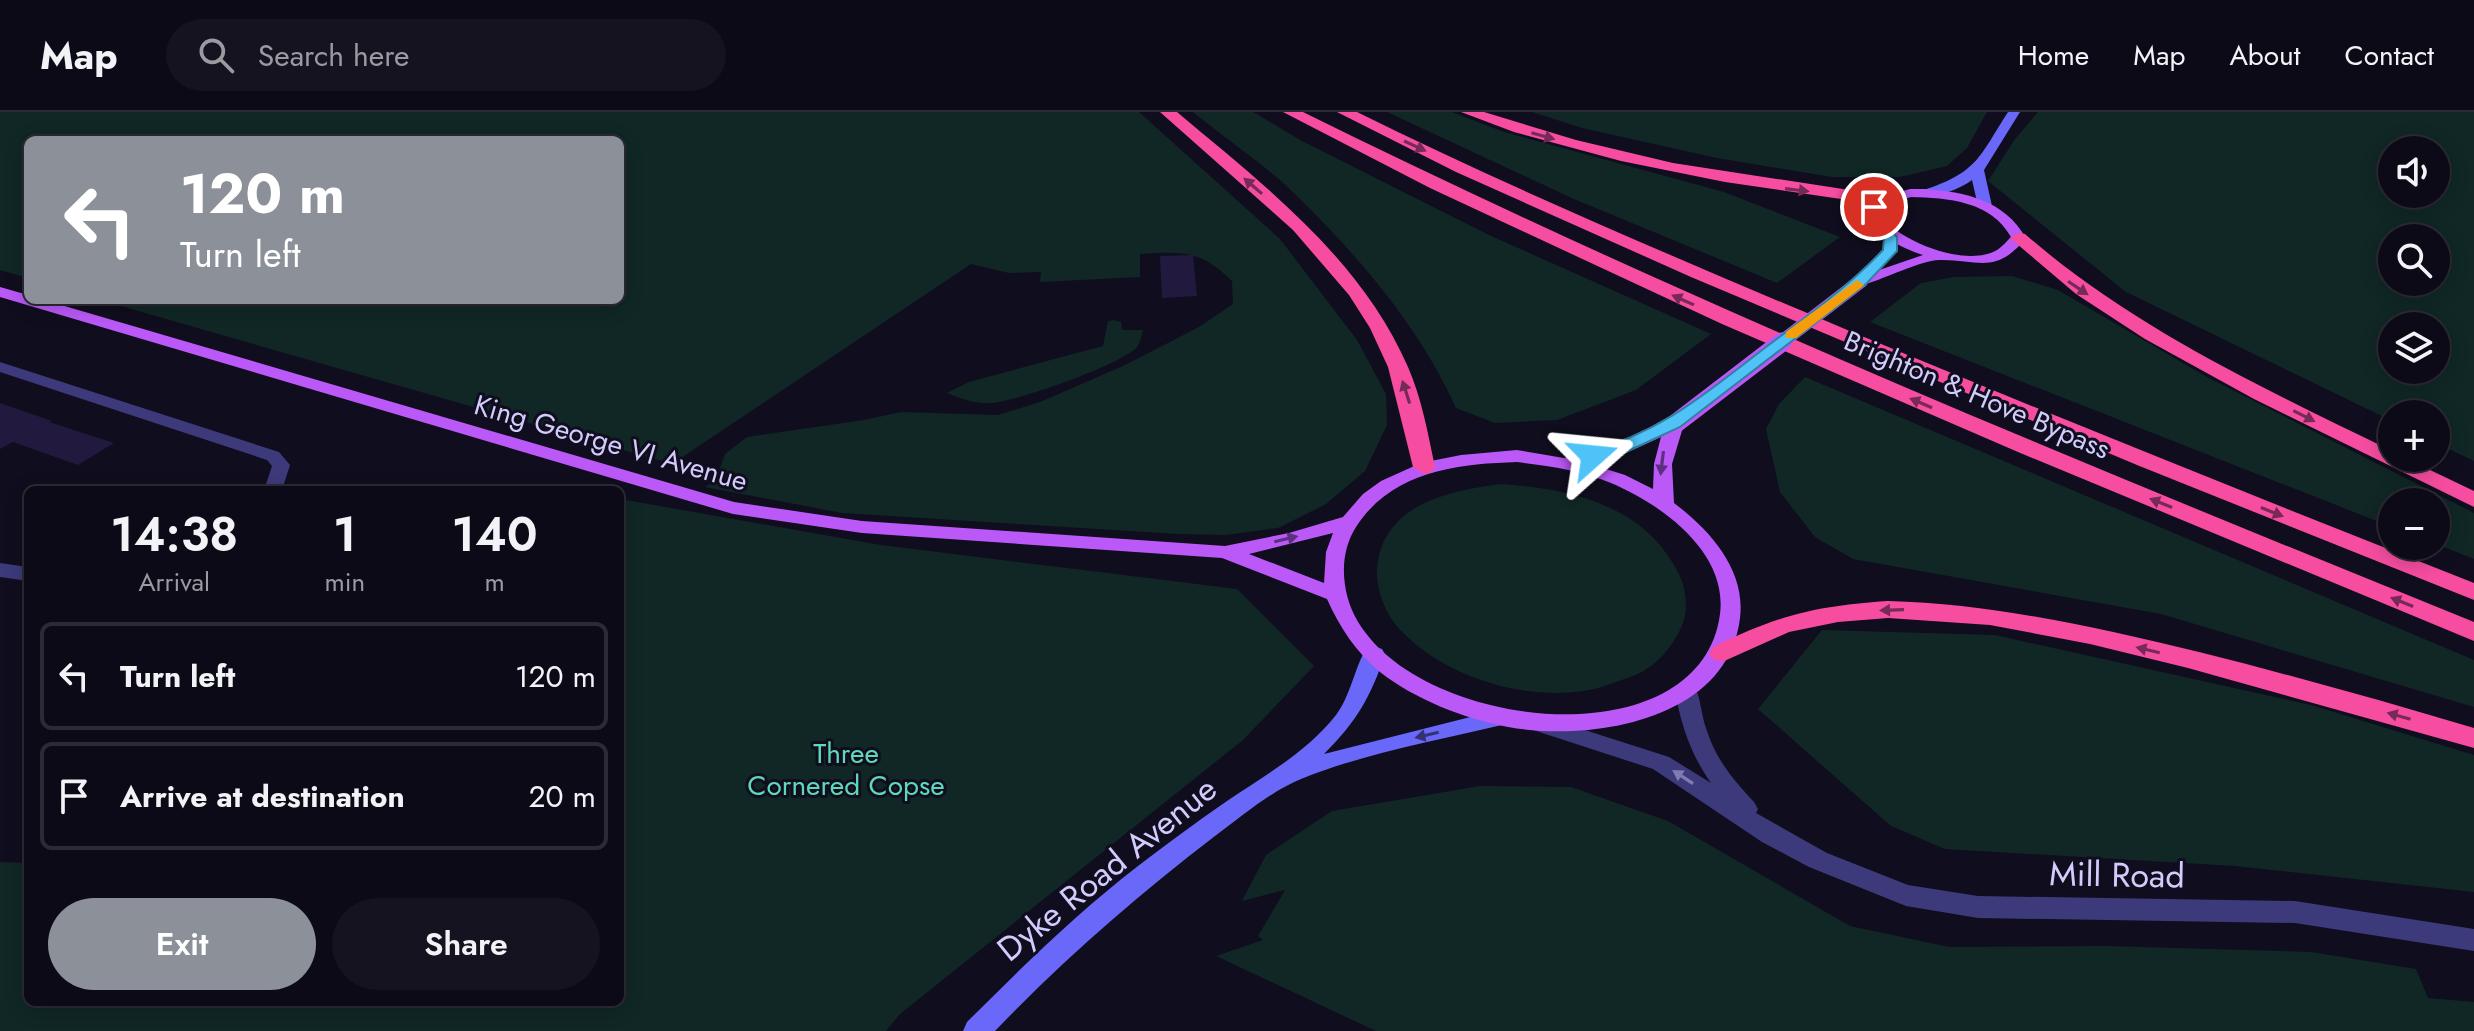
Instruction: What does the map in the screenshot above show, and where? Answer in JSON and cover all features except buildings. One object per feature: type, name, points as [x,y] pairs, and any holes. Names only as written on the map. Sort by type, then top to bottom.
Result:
[{"type":"highway","points":[[1168,112],[1263,193],[1355,293],[1379,328],[1397,365],[1409,400],[1424,467]]},
{"type":"highway","name":"Brighton & Hove Bypass","points":[[1291,112],[1502,217],[1703,309],[1897,393],[2474,632]]},
{"type":"highway","name":"Brighton & Hove Bypass","points":[[1345,112],[1535,203],[1707,278],[2181,476],[2474,592]]},
{"type":"highway","points":[[1469,112],[1544,136],[1659,166],[1757,184],[1882,200]]},
{"type":"highway","points":[[2019,238],[2057,273],[2173,347],[2474,500]]},
{"type":"highway","points":[[1722,653],[1786,623],[1856,611],[1918,609],[1976,615],[2148,650],[2474,738]]},
{"type":"main road","points":[[1929,193],[1985,206],[2003,216],[2014,227],[2019,238],[2014,247],[2003,254],[1985,258],[1939,255],[1891,237],[1878,227],[1873,217],[1874,207],[1882,200],[1902,194],[1929,193]]},
{"type":"main road","points":[[1567,463],[1620,449],[1675,424],[1861,281],[1890,251],[1891,237]]},
{"type":"main road","points":[[1861,281],[1939,255]]},
{"type":"main road","name":"King George VI Avenue","points":[[0,292],[24,299]]},
{"type":"main road","name":"King George VI Avenue","points":[[41,304],[733,508],[862,527],[1225,552],[1291,539],[1347,522]]},
{"type":"main road","points":[[1665,505],[1659,474],[1663,451],[1675,424]]},
{"type":"main road","points":[[1517,456],[1567,463],[1619,480],[1665,505],[1702,537],[1726,574],[1733,614],[1722,653],[1686,691],[1643,712],[1591,723],[1534,722],[1502,717],[1442,697],[1409,681],[1374,654],[1350,625],[1336,595],[1333,557],[1347,522],[1378,489],[1424,467],[1469,458],[1517,456]]},
{"type":"main road","name":"King George VI Avenue","points":[[1225,552],[1336,595]]},
{"type":"street","points":[[1929,193],[1959,183],[1977,170],[2014,112]]},
{"type":"street","points":[[1977,170],[1985,206]]},
{"type":"street","points":[[0,367],[273,456],[281,465],[275,486]]},
{"type":"street","points":[[0,570],[24,573]]},
{"type":"street","name":"Dyke Road Avenue","points":[[977,1031],[1031,976],[1144,876],[1235,808],[1291,773],[1344,720],[1366,679],[1374,654]]},
{"type":"street","name":"Mill Road","points":[[1686,691],[1692,726],[1717,778],[1771,835]]},
{"type":"street","name":"Dyke Road Avenue","points":[[1291,773],[1388,744],[1502,717]]},
{"type":"street","name":"Mill Road","points":[[1534,722],[1661,763],[1771,835],[1818,860],[1906,895],[1978,907],[2295,912],[2474,940]]},
{"type":"green space","points":[[0,112],[1139,112],[1280,239],[1357,340],[1386,394],[1387,425],[1365,471],[1326,504],[1278,528],[1226,535],[842,513],[705,487],[716,479],[725,454],[747,437],[901,412],[998,415],[1040,402],[1123,366],[1199,327],[1233,304],[1232,281],[1210,263],[1179,253],[1140,254],[1140,277],[1040,282],[1041,272],[1009,273],[971,264],[672,464],[114,304],[624,304],[624,136],[24,136],[24,277],[0,270]]},
{"type":"green space","points":[[1193,112],[1253,112],[1302,141],[1489,235],[1711,334],[1636,390],[1557,420],[1495,423],[1456,408],[1407,322],[1344,245],[1286,186]]},
{"type":"green space","points":[[1387,112],[1452,112],[1504,132],[1724,192],[1840,237],[1777,283],[1574,199]]},
{"type":"green space","points":[[1532,112],[1987,112],[1967,148],[1947,166],[1900,177],[1832,177],[1717,158],[1582,128]]},
{"type":"green space","points":[[2038,112],[2474,112],[2474,461],[2450,450],[2450,400],[2378,400],[2378,414],[2126,292],[1988,181],[2015,139]]},
{"type":"green space","points":[[2012,276],[2058,290],[2205,376],[2378,464],[2378,472],[2393,472],[2425,488],[2378,488],[2378,522],[1870,322],[1921,283],[1954,277]]},
{"type":"green space","points":[[1108,321],[1121,322],[1122,330],[1143,330],[1137,347],[1111,363],[1043,390],[1002,401],[979,403],[947,393],[969,382],[1103,346]]},
{"type":"green space","points":[[1805,377],[2474,660],[2474,707],[2161,614],[1853,559],[1815,537],[1780,492],[1766,429],[1779,404]]},
{"type":"green space","points":[[1501,484],[1551,490],[1599,503],[1641,527],[1659,544],[1678,572],[1686,604],[1684,620],[1677,636],[1654,664],[1638,674],[1589,690],[1564,693],[1510,688],[1458,671],[1413,642],[1395,624],[1382,600],[1377,580],[1380,551],[1389,532],[1402,517],[1419,506],[1459,491]]},
{"type":"green space","name":"Three Cornered Copse","points":[[624,500],[881,545],[1237,589],[1314,666],[1243,740],[900,1014],[886,1031],[0,1031],[0,862],[24,863],[24,1006],[624,1006]]},
{"type":"green space","points":[[2450,501],[2474,513],[2474,559],[2450,550]]},
{"type":"green space","points":[[1822,630],[1995,635],[2311,705],[2474,755],[2474,892],[2235,866],[1945,849],[1891,826],[1758,709]]},
{"type":"green space","points":[[1480,786],[1571,787],[1668,821],[1850,926],[1949,947],[2107,946],[2311,952],[2416,969],[2428,998],[2474,1002],[2474,1031],[1376,1031],[1216,956],[1263,940],[1258,936],[1285,890],[1242,901],[1266,855],[1332,811]]},
{"type":"slow traffic","points":[[1791,335],[1857,285]]},
{"type":"route","points":[[1593,456],[1620,449],[1675,424],[1861,281],[1890,251],[1891,237],[1878,227],[1873,217],[1874,207]]}]
